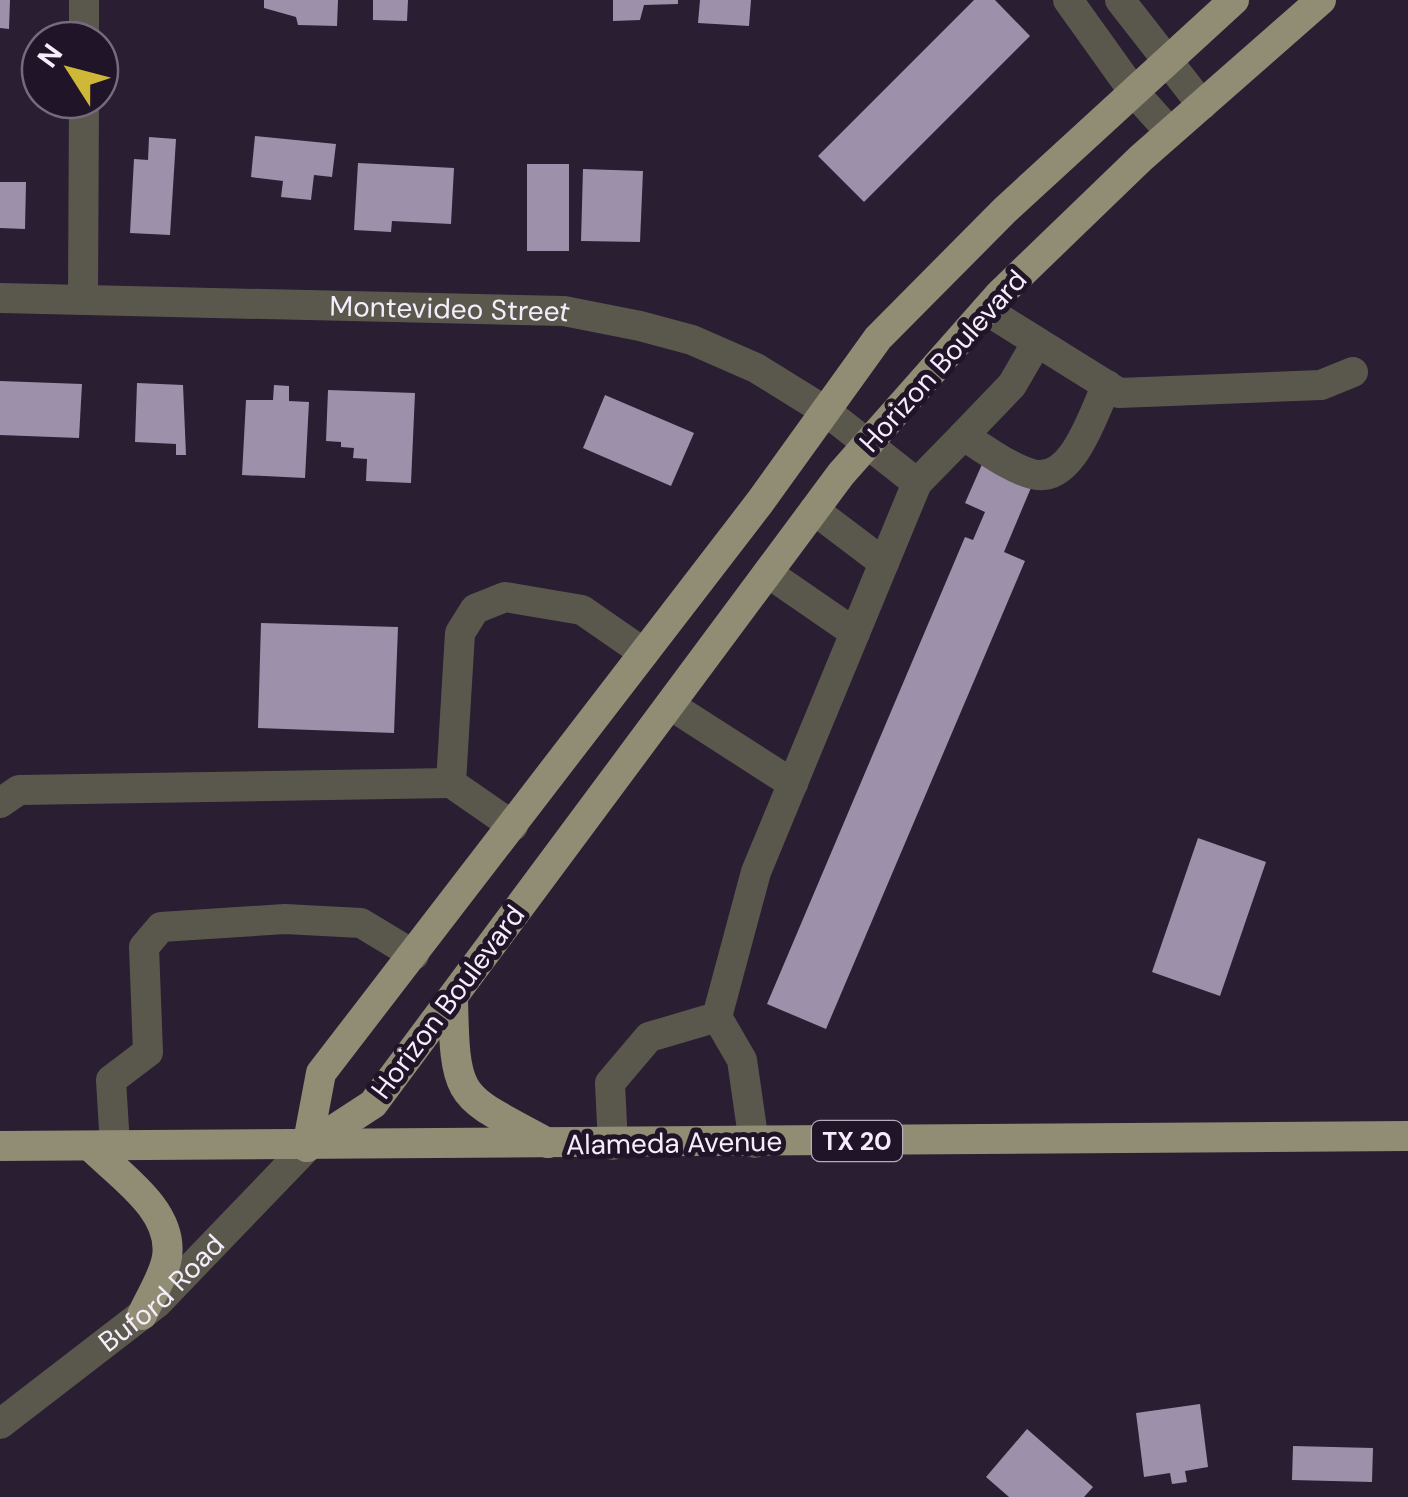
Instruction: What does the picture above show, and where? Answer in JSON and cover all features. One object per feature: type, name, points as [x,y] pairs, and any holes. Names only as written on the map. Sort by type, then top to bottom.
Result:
[{"type":"main road","name":"Horizon Boulevard","points":[[307,1147],[321,1073],[827,412],[878,338],[1133,90],[1234,0]]},
{"type":"main road","name":"Horizon Boulevard","points":[[307,1147],[373,1104],[814,510],[986,310],[1170,132],[1321,0]]},
{"type":"main road","points":[[453,999],[454,1068],[463,1090],[484,1108],[551,1144]]},
{"type":"main road","name":"Alameda Avenue","points":[[0,1146],[613,1145],[1408,1136]]},
{"type":"main road","points":[[102,1146],[164,1226],[166,1257],[142,1315]]},
{"type":"street","points":[[1068,0],[1133,90],[1170,132]]},
{"type":"street","points":[[1120,0],[1202,104]]},
{"type":"street","points":[[84,120],[84,299]]},
{"type":"street","name":"Montevideo Street","points":[[0,298],[564,312],[692,340],[756,368],[827,412],[918,483]]},
{"type":"street","points":[[986,310],[1119,393],[1322,385],[1354,372]]},
{"type":"street","points":[[754,1142],[742,1060],[717,1018],[756,872],[918,483],[1012,384],[1037,342]]},
{"type":"street","points":[[963,436],[1033,474],[1054,474],[1069,461],[1107,385]]},
{"type":"street","points":[[814,510],[884,563]]},
{"type":"street","points":[[768,573],[856,634]]},
{"type":"street","points":[[451,783],[460,634],[475,610],[505,598],[582,610],[644,653]]},
{"type":"street","points":[[670,705],[793,784]]},
{"type":"street","points":[[0,803],[19,790],[451,783],[513,826]]},
{"type":"street","points":[[102,1146],[111,1080],[148,1052],[144,947],[161,928],[285,919],[361,922],[414,954]]},
{"type":"street","points":[[613,1145],[610,1084],[649,1037],[717,1018]]},
{"type":"street","name":"Buford Road","points":[[0,1424],[142,1315],[190,1272],[307,1147]]},
{"type":"building","points":[[0,0],[10,0],[9,29],[0,28]]},
{"type":"building","points":[[264,0],[338,0],[337,26],[298,25],[296,17],[264,8]]},
{"type":"building","points":[[373,0],[408,0],[407,21],[373,20]]},
{"type":"building","points":[[613,0],[678,0],[678,4],[644,5],[640,20],[613,21]]},
{"type":"building","points":[[700,0],[751,0],[749,26],[698,23]]},
{"type":"building","points":[[974,0],[995,0],[1030,36],[864,202],[818,156]]},
{"type":"building","points":[[255,136],[336,144],[332,177],[314,175],[311,200],[281,197],[283,181],[251,177]]},
{"type":"building","points":[[149,137],[176,139],[170,235],[130,233],[134,159],[148,160]]},
{"type":"building","points":[[358,163],[454,168],[451,224],[392,221],[391,232],[354,230]]},
{"type":"building","points":[[527,164],[569,164],[569,251],[527,251]]},
{"type":"building","points":[[583,169],[643,171],[640,242],[581,241]]},
{"type":"building","points":[[0,182],[26,182],[25,229],[0,228]]},
{"type":"building","points":[[0,381],[82,384],[79,438],[0,435]]},
{"type":"building","points":[[137,383],[183,385],[186,455],[176,455],[176,444],[135,442]]},
{"type":"building","points":[[274,385],[289,386],[289,401],[309,402],[305,478],[242,475],[246,400],[273,400]]},
{"type":"building","points":[[328,390],[415,393],[411,483],[366,481],[367,459],[353,458],[354,448],[341,447],[341,442],[326,441]]},
{"type":"building","points":[[605,395],[694,433],[671,486],[583,448]]},
{"type":"building","points":[[983,462],[1033,483],[1004,552],[1025,561],[826,1029],[767,1004],[965,537],[973,540],[985,512],[965,503]]},
{"type":"building","points":[[261,623],[398,627],[394,733],[258,728]]},
{"type":"building","points":[[1198,838],[1266,862],[1220,996],[1152,972]]},
{"type":"building","points":[[1200,1404],[1208,1467],[1185,1471],[1187,1482],[1172,1484],[1170,1473],[1144,1477],[1136,1413]]},
{"type":"building","points":[[1027,1429],[1093,1487],[1084,1497],[1009,1497],[986,1477]]},
{"type":"building","points":[[1293,1446],[1373,1448],[1372,1482],[1292,1480]]}]
